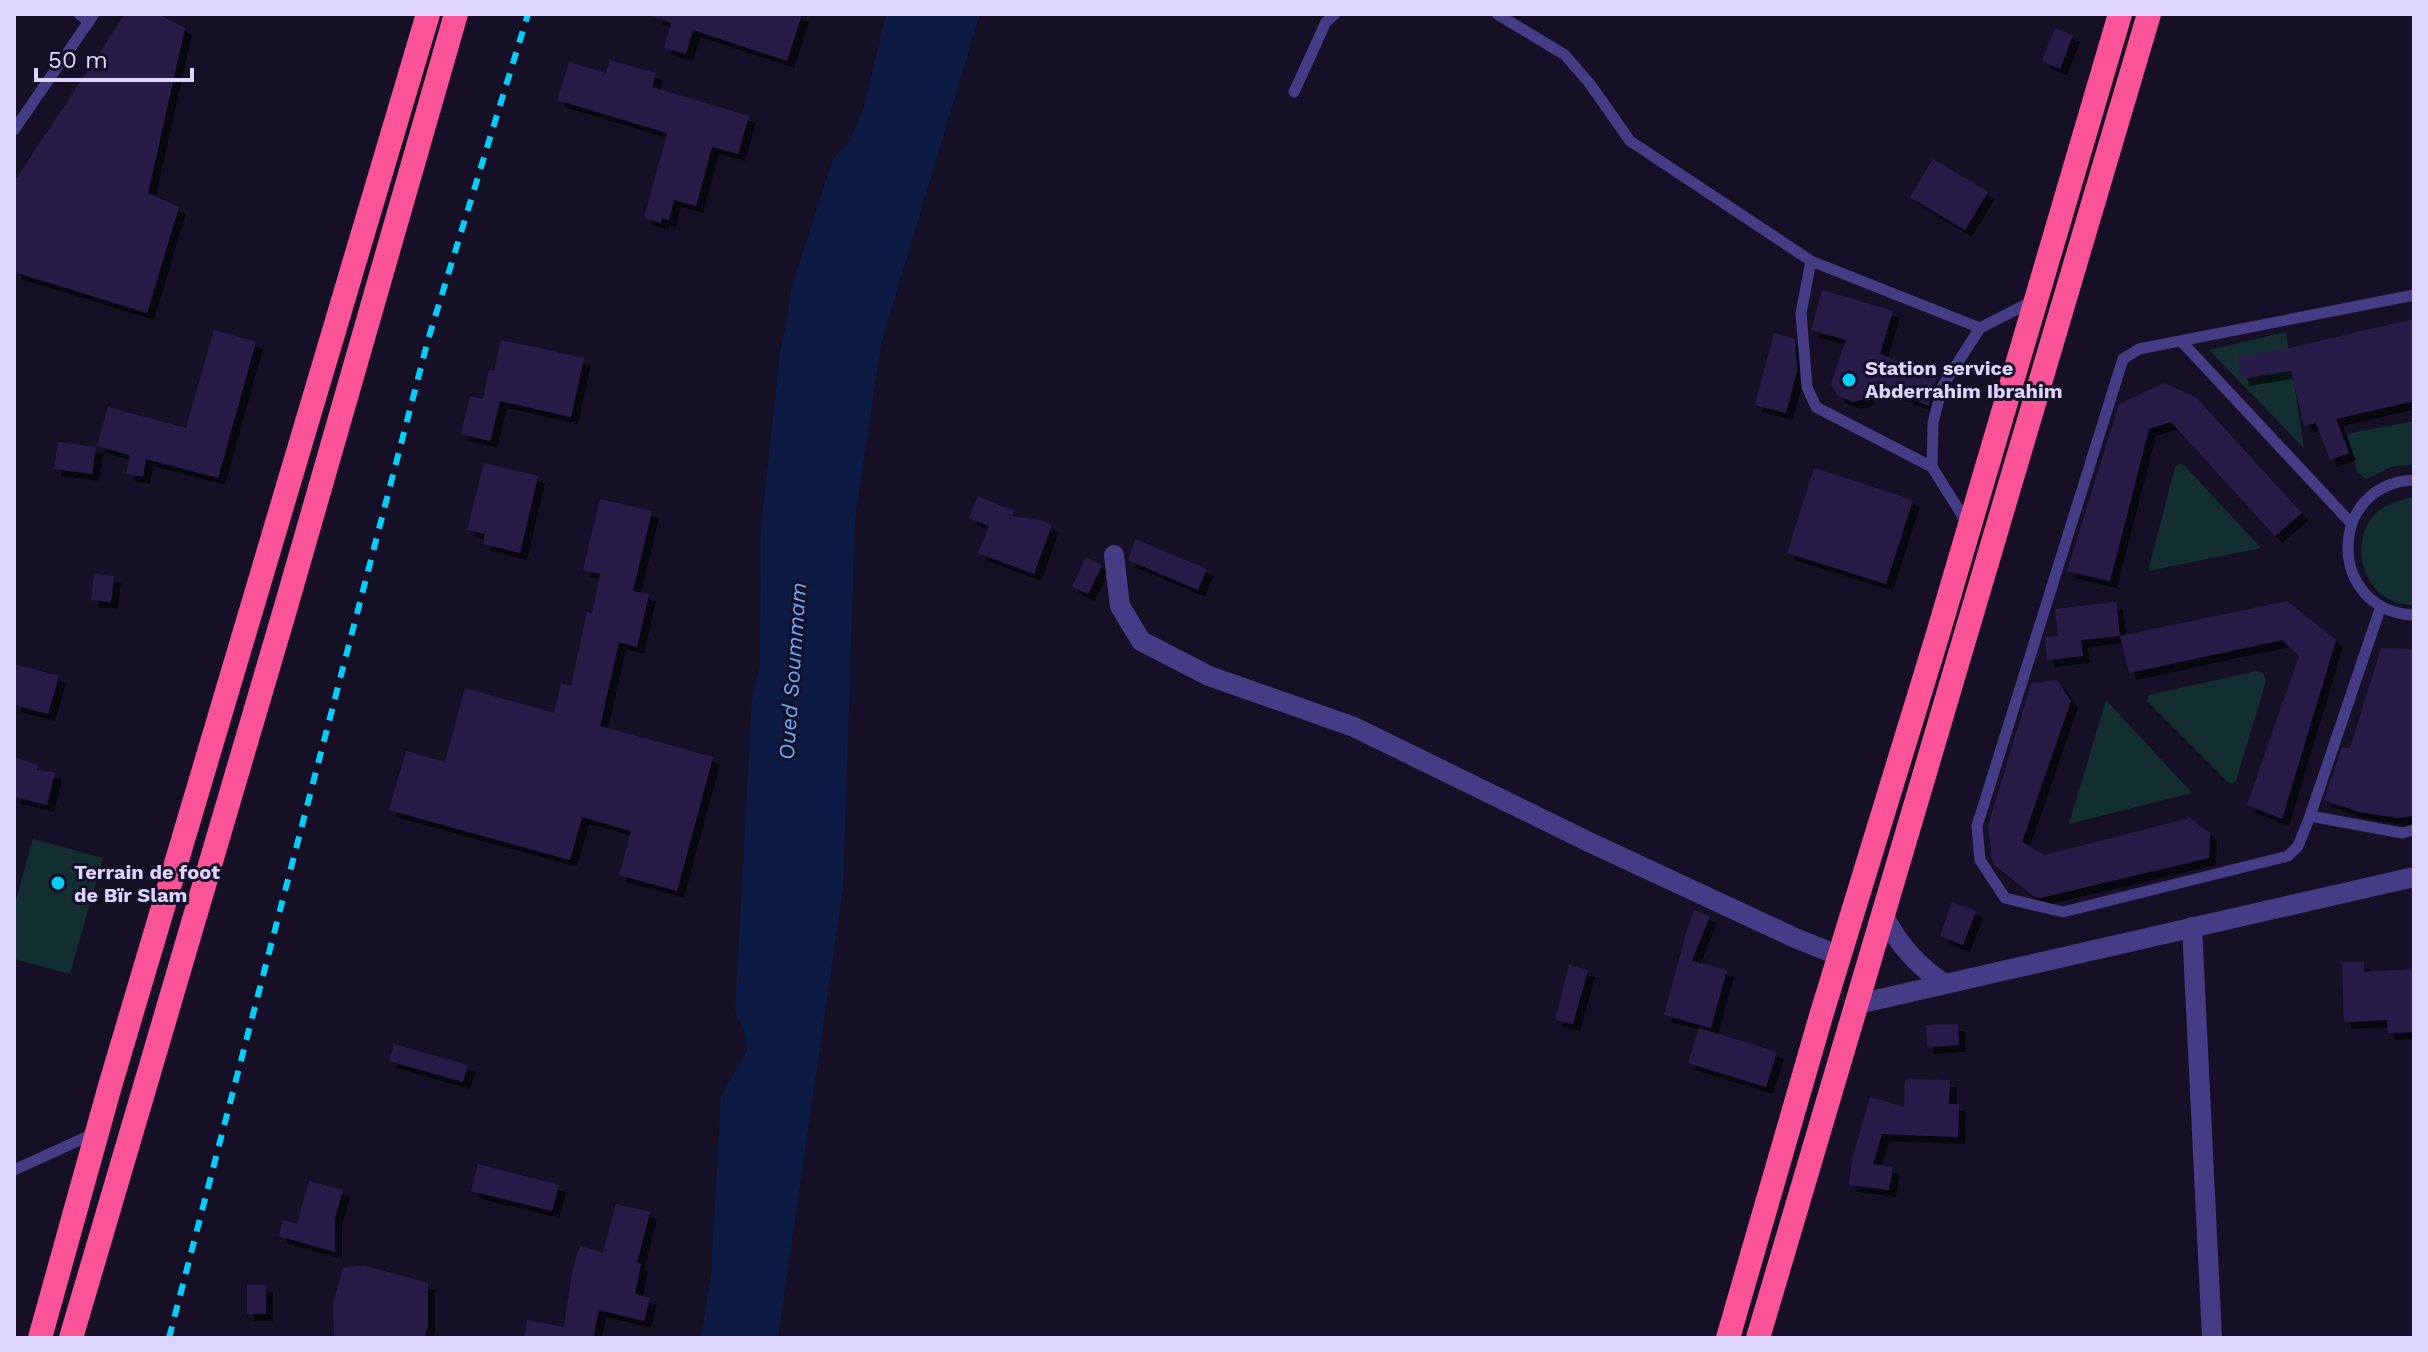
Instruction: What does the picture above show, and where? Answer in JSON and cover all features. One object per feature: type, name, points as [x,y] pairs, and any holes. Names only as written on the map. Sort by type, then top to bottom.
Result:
[{"type":"highway","points":[[40,1338],[428,14]]},
{"type":"highway","points":[[71,1338],[456,14]]},
{"type":"highway","points":[[1728,1338],[2120,14]]},
{"type":"highway","points":[[1758,1338],[2149,14]]},
{"type":"street","points":[[1114,555],[1120,606],[1141,641],[1209,676],[1354,727],[1589,842],[1840,956]]},
{"type":"street","points":[[1858,1004],[2414,877]]},
{"type":"street","points":[[1884,916],[1908,954],[1943,983]]},
{"type":"street","points":[[2192,927],[2212,1338]]},
{"type":"lane","points":[[1294,92],[1326,22],[1335,14]]},
{"type":"lane","points":[[1497,14],[1565,55],[1590,84],[1630,141],[1811,261],[1980,328]]},
{"type":"lane","points":[[14,130],[87,17]]},
{"type":"lane","points":[[1811,261],[1801,313],[1807,387],[1816,407],[1932,467],[1970,527]]},
{"type":"lane","points":[[2381,606],[2310,816],[2298,846],[2288,856],[2063,912],[2005,898],[1980,860],[1977,826],[2123,359],[2139,349],[2414,295]]},
{"type":"lane","points":[[1932,467],[1933,423],[1942,387],[1980,328],[2037,300]]},
{"type":"lane","points":[[2181,341],[2351,523]]},
{"type":"lane","points":[[2414,480],[2390,485],[2365,502],[2351,523],[2347,543],[2352,573],[2359,586],[2381,606],[2414,615]]},
{"type":"lane","points":[[2310,816],[2402,833],[2414,830]]},
{"type":"lane","points":[[14,1170],[98,1132]]},
{"type":"green space","points":[[2286,332],[2304,448],[2209,350]]},
{"type":"green space","points":[[2414,421],[2414,464],[2392,467],[2366,479],[2357,472],[2347,434]]},
{"type":"green space","points":[[2180,464],[2261,548],[2148,571],[2175,467]]},
{"type":"green space","points":[[2414,498],[2414,606],[2395,602],[2374,586],[2367,575],[2361,549],[2368,524],[2376,513],[2392,503]]},
{"type":"green space","points":[[2257,671],[2263,673],[2266,681],[2236,781],[2230,784],[2147,701],[2149,695]]},
{"type":"green space","points":[[2106,700],[2192,793],[2069,824]]},
{"type":"green space","name":"Terrain de foot de Bïr Slam","points":[[33,839],[103,858],[70,974],[14,959],[14,907]]},
{"type":"water","name":"Oued Soummam","points":[[886,14],[980,14],[881,344],[855,519],[843,888],[778,1338],[701,1338],[711,1274],[721,1097],[747,1050],[745,1033],[735,1012],[752,700],[760,663],[761,529],[780,353],[791,290],[832,161],[850,140],[863,110]]},
{"type":"building","points":[[125,14],[158,14],[185,28],[148,193],[179,207],[147,313],[14,272],[14,182]]},
{"type":"building","points":[[655,14],[802,14],[787,61],[693,30],[686,54],[664,48],[671,23],[655,17]]},
{"type":"building","points":[[2055,28],[2073,35],[2060,69],[2042,61]]},
{"type":"building","points":[[610,60],[656,73],[652,87],[749,116],[738,154],[712,147],[696,206],[674,200],[669,220],[662,218],[661,223],[644,218],[667,133],[557,100],[569,62],[606,73]]},
{"type":"building","points":[[1933,159],[1988,192],[1965,230],[1910,197]]},
{"type":"building","points":[[1822,290],[1893,311],[1880,354],[1939,376],[1929,406],[1871,383],[1866,399],[1853,402],[1838,396],[1831,384],[1846,340],[1811,330]]},
{"type":"building","points":[[2414,319],[2414,401],[2336,419],[2349,453],[2330,460],[2316,423],[2304,426],[2291,371],[2242,379],[2238,356],[2289,348]]},
{"type":"building","points":[[214,330],[256,342],[218,478],[146,459],[143,477],[126,474],[130,455],[97,446],[108,407],[186,428]]},
{"type":"building","points":[[1774,333],[1795,339],[1797,371],[1786,413],[1755,405]]},
{"type":"building","points":[[501,340],[584,358],[571,417],[500,401],[490,441],[461,434],[470,396],[483,399],[489,370],[494,371]]},
{"type":"building","points":[[2164,383],[2197,398],[2302,513],[2275,536],[2171,422],[2149,429],[2110,581],[2067,571],[2119,404]]},
{"type":"building","points":[[58,442],[96,447],[92,474],[54,469]]},
{"type":"building","points":[[484,463],[538,476],[520,553],[483,544],[485,534],[467,530]]},
{"type":"building","points":[[1814,468],[1913,500],[1886,584],[1787,553]]},
{"type":"building","points":[[978,496],[1014,511],[1012,516],[1052,525],[1034,574],[978,553],[989,526],[969,518]]},
{"type":"building","points":[[600,499],[652,511],[633,591],[649,594],[637,647],[619,642],[600,726],[713,757],[677,891],[619,875],[631,831],[582,817],[570,860],[389,810],[406,751],[445,762],[465,688],[554,713],[561,683],[571,686],[587,612],[592,613],[600,574],[583,570]]},
{"type":"building","points":[[1135,539],[1207,569],[1198,590],[1128,560]]},
{"type":"building","points":[[1086,557],[1102,565],[1088,594],[1072,587]]},
{"type":"building","points":[[94,574],[114,576],[111,602],[91,600]]},
{"type":"building","points":[[2287,601],[2336,640],[2282,819],[2247,805],[2299,656],[2282,640],[2129,673],[2120,636]]},
{"type":"building","points":[[2116,602],[2120,636],[2081,640],[2083,656],[2047,660],[2045,637],[2058,636],[2055,609]]},
{"type":"building","points":[[2381,648],[2414,649],[2414,816],[2398,818],[2359,812],[2324,800],[2342,747],[2350,748]]},
{"type":"building","points":[[14,664],[59,676],[48,714],[14,705]]},
{"type":"building","points":[[2057,680],[2071,701],[2022,842],[2045,855],[2190,818],[2210,833],[2209,858],[2040,898],[2033,896],[1993,864],[1988,826],[2031,683]]},
{"type":"building","points":[[14,757],[38,765],[37,770],[55,772],[47,805],[14,797]]},
{"type":"building","points":[[1952,902],[1976,911],[1963,945],[1940,936]]},
{"type":"building","points":[[1694,910],[1710,916],[1692,961],[1727,970],[1711,1028],[1664,1015]]},
{"type":"building","points":[[2342,962],[2364,962],[2364,972],[2414,969],[2414,1032],[2388,1033],[2387,1020],[2344,1022]]},
{"type":"building","points":[[1569,965],[1588,970],[1573,1024],[1555,1020]]},
{"type":"building","points":[[1958,1024],[1959,1045],[1927,1047],[1926,1025]]},
{"type":"building","points":[[1699,1028],[1777,1052],[1766,1087],[1688,1063]]},
{"type":"building","points":[[394,1044],[468,1065],[463,1082],[389,1061]]},
{"type":"building","points":[[1905,1079],[1950,1080],[1949,1104],[1959,1104],[1958,1137],[1882,1134],[1873,1164],[1893,1167],[1889,1190],[1849,1185],[1852,1159],[1870,1097],[1904,1107]]},
{"type":"building","points":[[478,1164],[559,1185],[552,1211],[471,1191]]},
{"type":"building","points":[[309,1181],[343,1190],[335,1218],[335,1252],[279,1236],[283,1220],[297,1224]]},
{"type":"building","points":[[616,1204],[650,1212],[637,1263],[641,1264],[635,1294],[650,1298],[644,1321],[599,1310],[593,1338],[524,1338],[527,1320],[564,1327],[573,1266],[580,1246],[603,1253]]},
{"type":"building","points":[[366,1266],[428,1283],[428,1326],[424,1338],[334,1338],[333,1304],[343,1267]]},
{"type":"building","points":[[247,1285],[266,1285],[266,1314],[247,1314]]},
{"type":"railway","points":[[169,1338],[428,340],[528,14]]},
{"type":"place","name":"Station service Abderrahim Ibrahim","points":[[1849,380]]},
{"type":"place","name":"Terrain de foot de Bïr Slam","points":[[58,883]]}]
